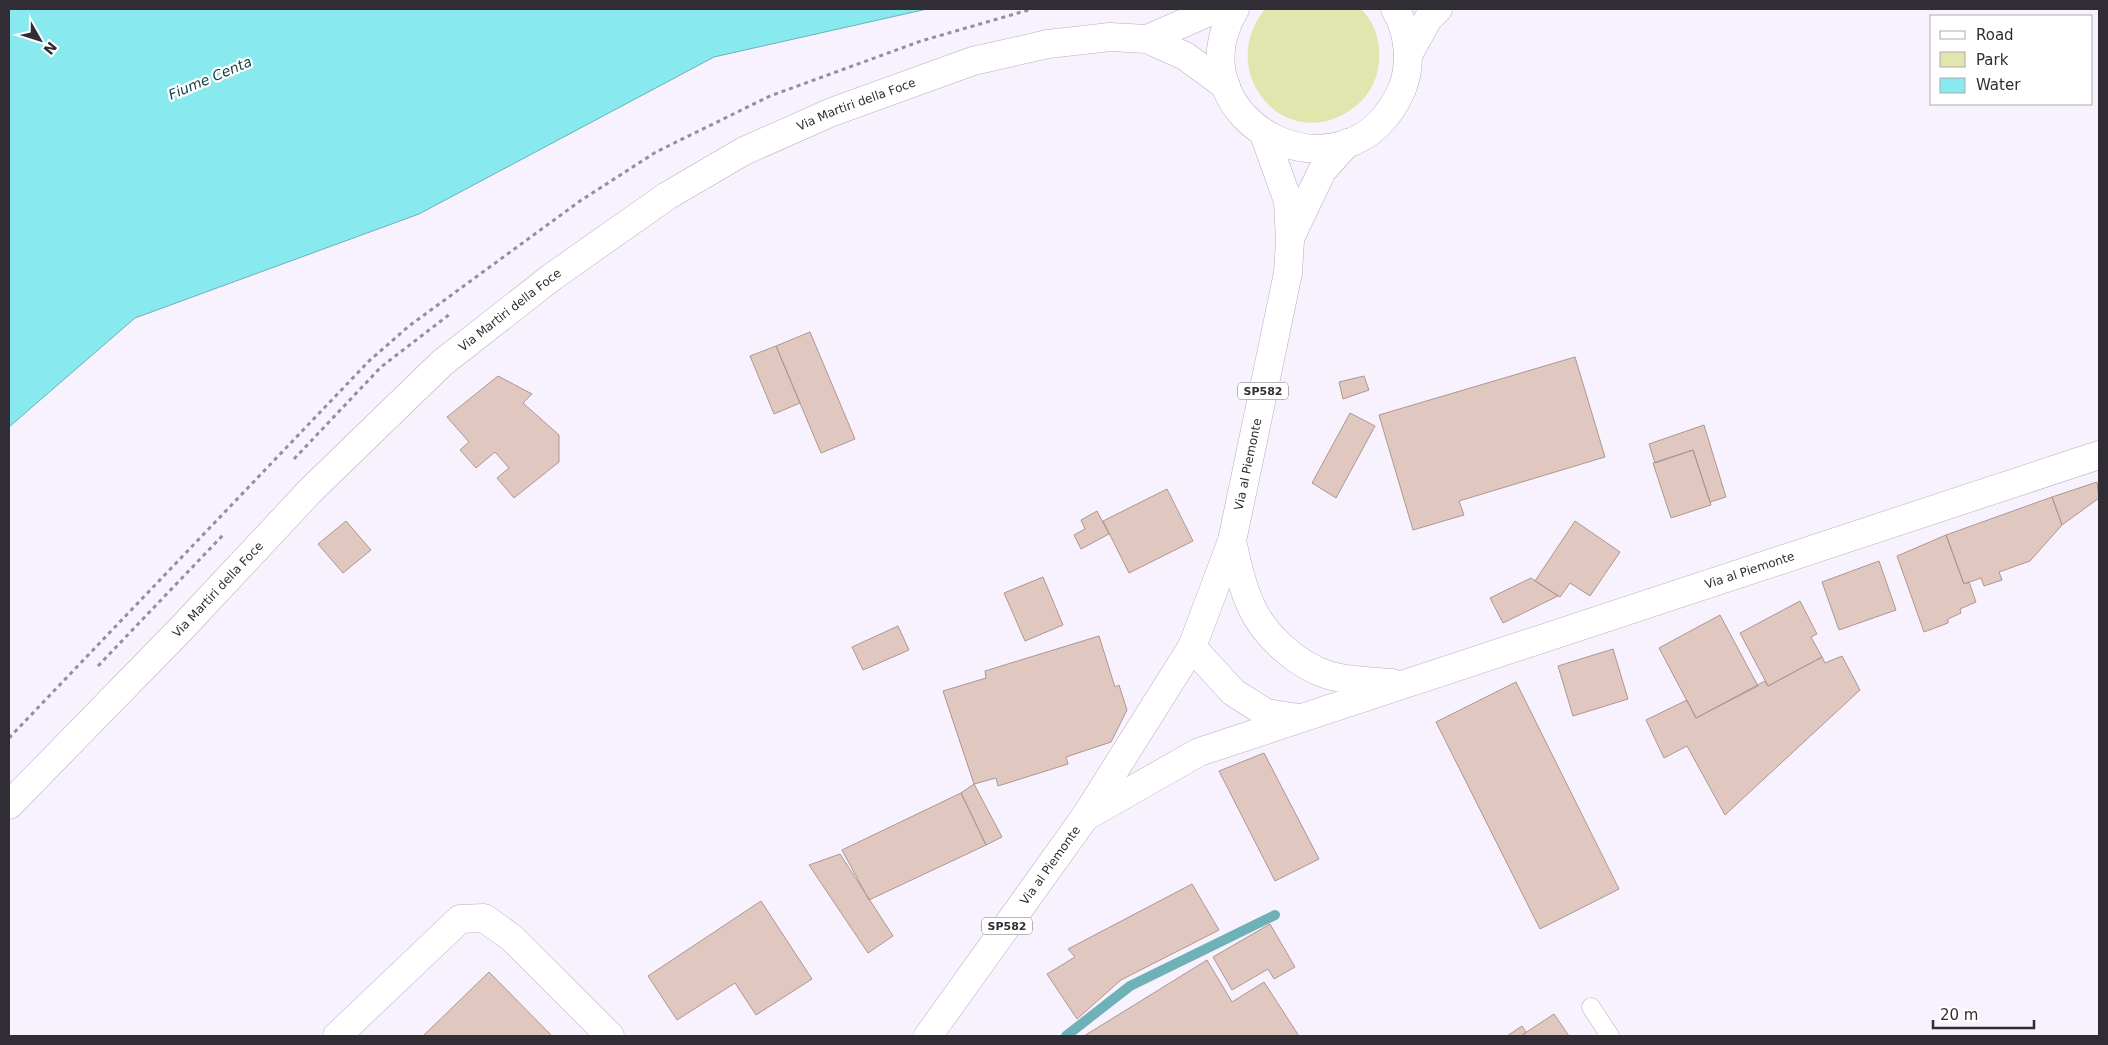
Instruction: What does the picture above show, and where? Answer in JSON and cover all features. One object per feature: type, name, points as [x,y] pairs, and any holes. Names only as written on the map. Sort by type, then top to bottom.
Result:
[{"type":"main road","name":"Via Martiri della Foce","points":[[1147,40],[1216,9]]},
{"type":"main road","points":[[1234,9],[1222,43],[1222,65],[1226,86],[1238,110],[1264,134],[1280,142],[1306,148],[1327,148],[1347,143],[1366,134],[1388,113],[1403,86],[1408,55],[1406,38],[1395,9]]},
{"type":"main road","points":[[1408,55],[1428,19],[1438,9]]},
{"type":"main road","name":"Via Martiri della Foce","points":[[9,804],[180,630],[311,490],[442,362],[552,277],[666,196],[744,151],[832,112],[973,61],[1048,44],[1110,37],[1147,40],[1185,56],[1226,86]]},
{"type":"main road","name":"Via al Piemonte","points":[[928,1036],[1085,816],[1192,648],[1232,541],[1288,273],[1290,240],[1288,201],[1264,134]]},
{"type":"main road","name":"Via al Piemonte","points":[[1290,240],[1322,171],[1347,143]]},
{"type":"main road","name":"Via al Piemonte","points":[[1085,816],[1199,752],[1399,684],[2099,455]]},
{"type":"main road","name":"Via al Piemonte","points":[[1232,541],[1252,609],[1278,643],[1300,662],[1328,675],[1399,684]]},
{"type":"main road","name":"Via al Piemonte","points":[[1192,648],[1233,692],[1266,713],[1299,718]]},
{"type":"main road","points":[[337,1036],[460,919],[484,918],[512,938],[610,1036]]},
{"type":"lane","points":[[1590,1007],[1610,1036]]},
{"type":"green space","points":[[1265,9],[1361,9],[1371,22],[1379,45],[1379,61],[1375,81],[1362,101],[1352,109],[1327,121],[1303,122],[1282,115],[1264,100],[1252,81],[1248,58],[1251,33]]},
{"type":"water","name":"Fiume Centa","points":[[9,9],[927,9],[714,57],[419,214],[135,318],[9,427]]},
{"type":"building","points":[[810,332],[855,439],[821,453],[776,346]]},
{"type":"building","points":[[776,346],[800,403],[774,414],[750,356]]},
{"type":"building","points":[[1575,357],[1605,457],[1459,501],[1464,515],[1413,530],[1379,415]]},
{"type":"building","points":[[498,376],[532,394],[523,403],[559,435],[559,462],[514,498],[497,478],[509,468],[495,452],[476,468],[460,450],[469,442],[447,417]]},
{"type":"building","points":[[1364,376],[1369,390],[1343,399],[1339,382]]},
{"type":"building","points":[[1350,413],[1375,426],[1336,498],[1312,483]]},
{"type":"building","points":[[1704,425],[1726,497],[1710,502],[1693,450],[1655,463],[1649,444]]},
{"type":"building","points":[[1693,450],[1711,505],[1671,518],[1653,463]]},
{"type":"building","points":[[2097,482],[2099,498],[2062,525],[2052,497]]},
{"type":"building","points":[[1167,489],[1193,541],[1129,573],[1103,521]]},
{"type":"building","points":[[2052,497],[2062,525],[2030,561],[1999,572],[2002,580],[1984,586],[1981,578],[1964,584],[1946,535]]},
{"type":"building","points":[[1097,511],[1109,534],[1081,549],[1074,535],[1085,529],[1081,520]]},
{"type":"building","points":[[346,521],[371,550],[343,573],[318,544]]},
{"type":"building","points":[[1575,521],[1620,552],[1590,596],[1570,583],[1560,597],[1535,581]]},
{"type":"building","points":[[1946,535],[1964,584],[1969,582],[1976,602],[1960,609],[1961,613],[1948,619],[1948,623],[1924,632],[1897,556]]},
{"type":"building","points":[[1879,561],[1896,610],[1839,630],[1822,582]]},
{"type":"building","points":[[1043,577],[1063,625],[1025,641],[1004,593]]},
{"type":"building","points":[[1531,578],[1558,596],[1503,623],[1490,598]]},
{"type":"building","points":[[1800,601],[1817,634],[1811,637],[1822,657],[1768,686],[1740,633]]},
{"type":"building","points":[[1720,615],[1758,686],[1696,718],[1659,648]]},
{"type":"building","points":[[898,626],[909,650],[863,670],[852,647]]},
{"type":"building","points":[[1099,636],[1115,687],[1119,685],[1127,710],[1111,742],[1066,757],[1068,764],[998,786],[996,778],[974,784],[943,691],[986,678],[985,671]]},
{"type":"building","points":[[1613,649],[1628,699],[1573,716],[1558,666]]},
{"type":"building","points":[[1842,656],[1860,690],[1725,815],[1687,746],[1664,758],[1646,720],[1687,700],[1696,718],[1765,681],[1768,686],[1822,657],[1825,663]]},
{"type":"building","points":[[1516,682],[1619,889],[1540,929],[1436,722]]},
{"type":"building","points":[[1264,753],[1319,859],[1275,881],[1219,771]]},
{"type":"building","points":[[974,784],[1002,837],[986,845],[961,793]]},
{"type":"building","points":[[961,793],[986,845],[869,900],[842,850]]},
{"type":"building","points":[[840,854],[893,936],[868,953],[809,865]]},
{"type":"building","points":[[1192,884],[1219,930],[1121,980],[1077,1019],[1047,974],[1075,957],[1068,949]]},
{"type":"building","points":[[761,901],[812,979],[756,1015],[735,983],[677,1020],[648,976]]},
{"type":"building","points":[[1270,924],[1295,967],[1274,979],[1268,969],[1232,990],[1213,957]]},
{"type":"building","points":[[1207,960],[1232,1002],[1264,982],[1299,1036],[1084,1036]]},
{"type":"building","points":[[489,972],[552,1036],[423,1036]]},
{"type":"building","points":[[1554,1014],[1569,1036],[1522,1035]]},
{"type":"building","points":[[1522,1026],[1526,1032],[1523,1036],[1507,1036]]},
{"type":"waterway","points":[[1066,1036],[1130,986],[1275,915]]}]
